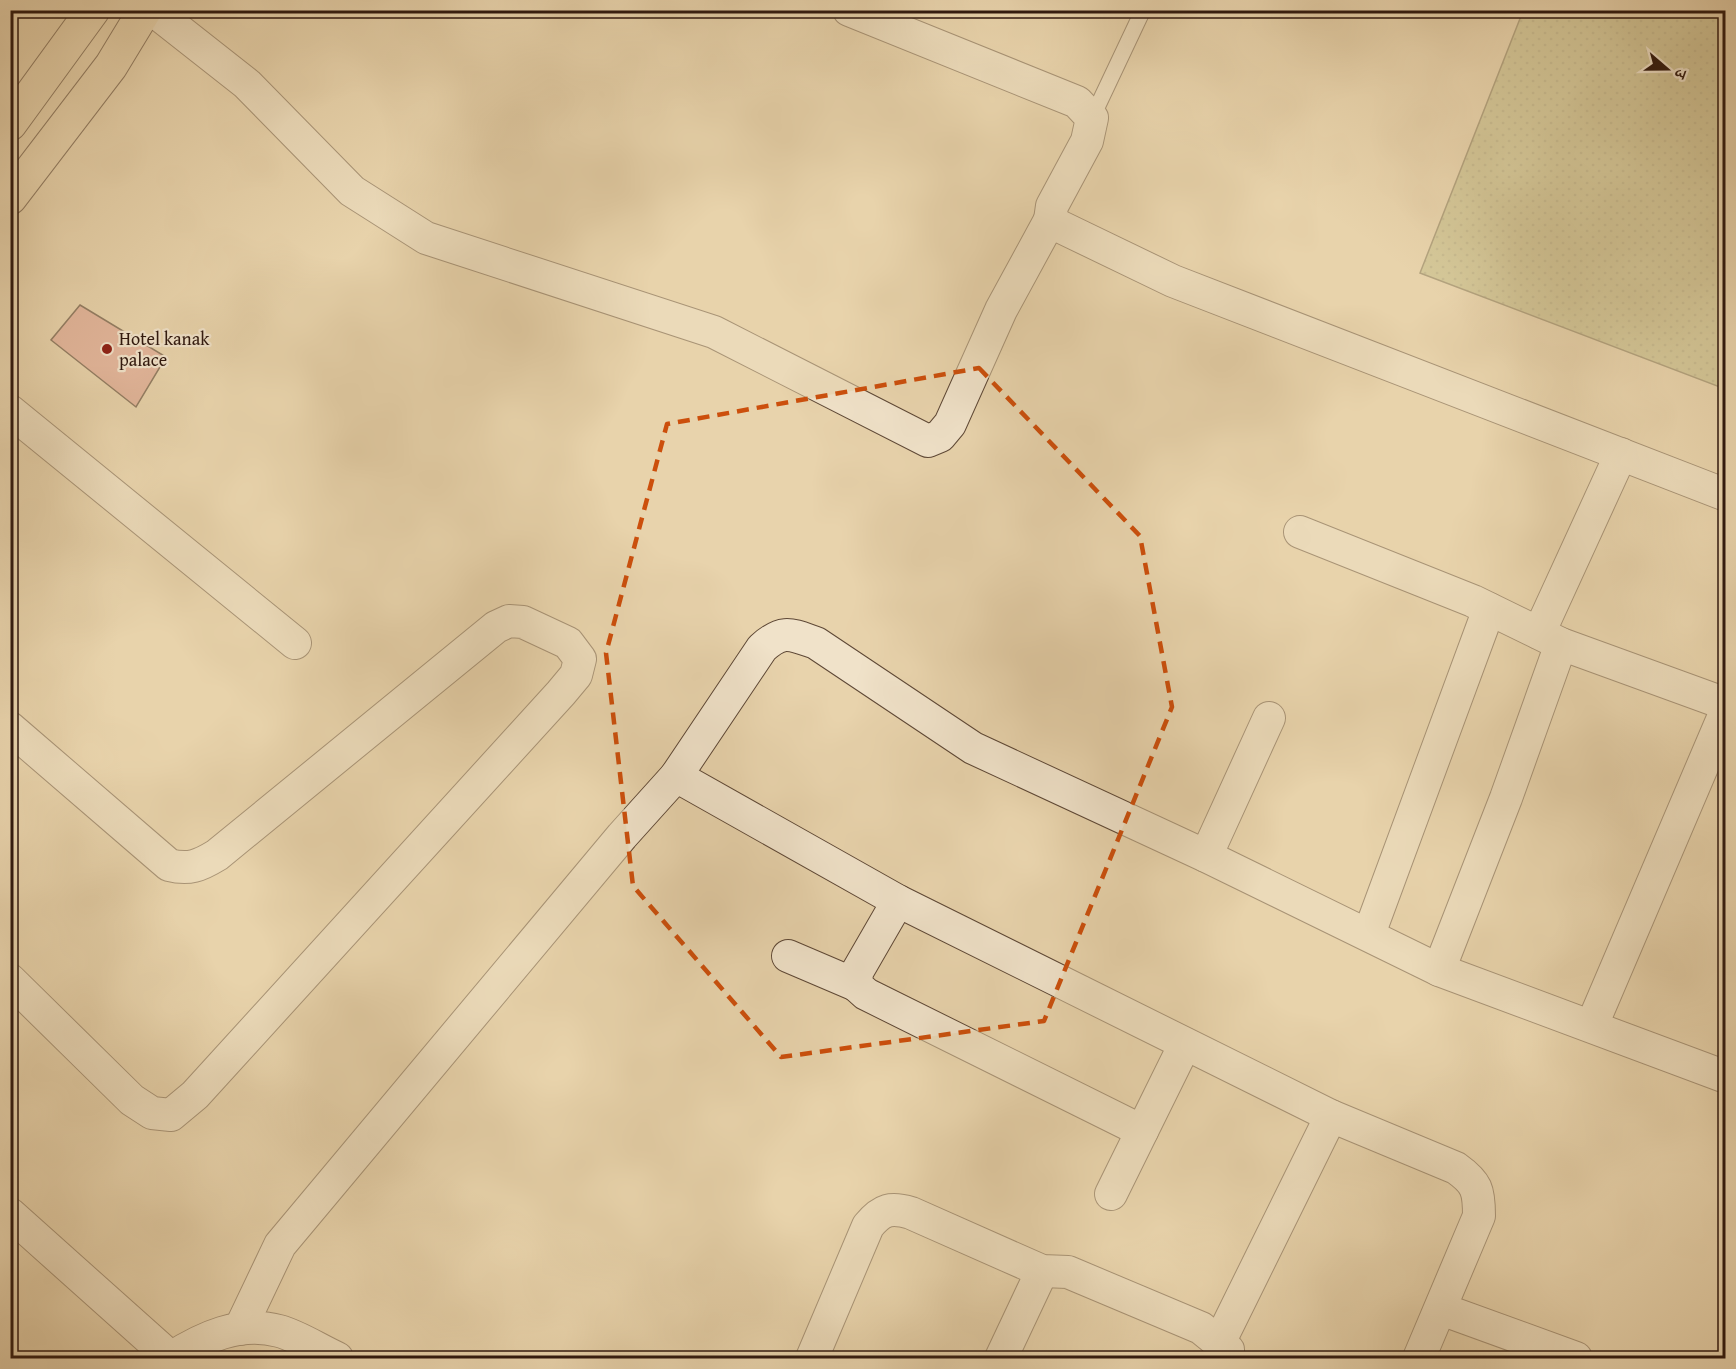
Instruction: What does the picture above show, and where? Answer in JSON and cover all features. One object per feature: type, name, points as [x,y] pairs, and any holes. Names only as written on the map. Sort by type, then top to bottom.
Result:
[{"type":"highway","points":[[10,124],[93,10]]},
{"type":"highway","points":[[10,198],[111,66],[145,10]]},
{"type":"street","points":[[153,10],[247,84],[352,191],[426,238],[714,332],[928,441],[940,436],[950,424],[1001,310],[1050,220],[1052,206],[1088,141],[1092,118],[1077,102],[849,10]]},
{"type":"street","points":[[1050,220],[1173,281],[1725,495]]},
{"type":"street","points":[[10,411],[296,643]]},
{"type":"street","points":[[1439,970],[1506,798],[1550,639],[1621,454]]},
{"type":"street","points":[[1300,532],[1490,609],[1550,639],[1725,704]]},
{"type":"street","points":[[1369,934],[1490,609]]},
{"type":"street","points":[[10,728],[169,865],[184,869],[200,865],[216,855],[496,627],[509,621],[523,622],[568,643],[580,659],[576,675],[561,693],[195,1095],[171,1115],[152,1113],[132,1100],[10,980]]},
{"type":"street","points":[[240,1329],[280,1245],[614,845],[676,776],[762,648],[776,635],[792,634],[816,642],[973,748],[1206,856],[1439,970],[1592,1025],[1725,1077]]},
{"type":"street","points":[[1592,1025],[1725,711]]},
{"type":"street","points":[[1206,856],[1269,718]]},
{"type":"street","points":[[676,776],[898,901],[1331,1116],[1456,1168],[1472,1180],[1479,1197],[1479,1216],[1419,1359]]},
{"type":"street","points":[[855,985],[857,972],[898,901]]},
{"type":"street","points":[[788,956],[855,985],[866,994],[1142,1131]]},
{"type":"street","points":[[1111,1194],[1185,1044]]},
{"type":"street","points":[[812,1359],[868,1226],[879,1213],[894,1208],[911,1213],[1042,1270],[1068,1272],[1201,1328],[1223,1350],[1331,1116]]},
{"type":"street","points":[[10,1214],[171,1358],[206,1336],[240,1329],[279,1330],[337,1359]]},
{"type":"street","points":[[1001,1359],[1042,1270]]},
{"type":"street","points":[[1441,1309],[1576,1359]]},
{"type":"lane","points":[[1092,118],[1143,10]]},
{"type":"highlighted area","points":[[979,368],[1140,536],[1172,707],[1044,1021],[781,1057],[633,886],[606,653],[667,424]]},
{"type":"shaded area","points":[[1523,11],[1725,11],[1725,389],[1420,273]]},
{"type":"building","name":"Hotel kanak palace","points":[[80,305],[166,357],[136,407],[51,340]]},
{"type":"place","name":"Hotel kanak palace","points":[[107,349]]}]
